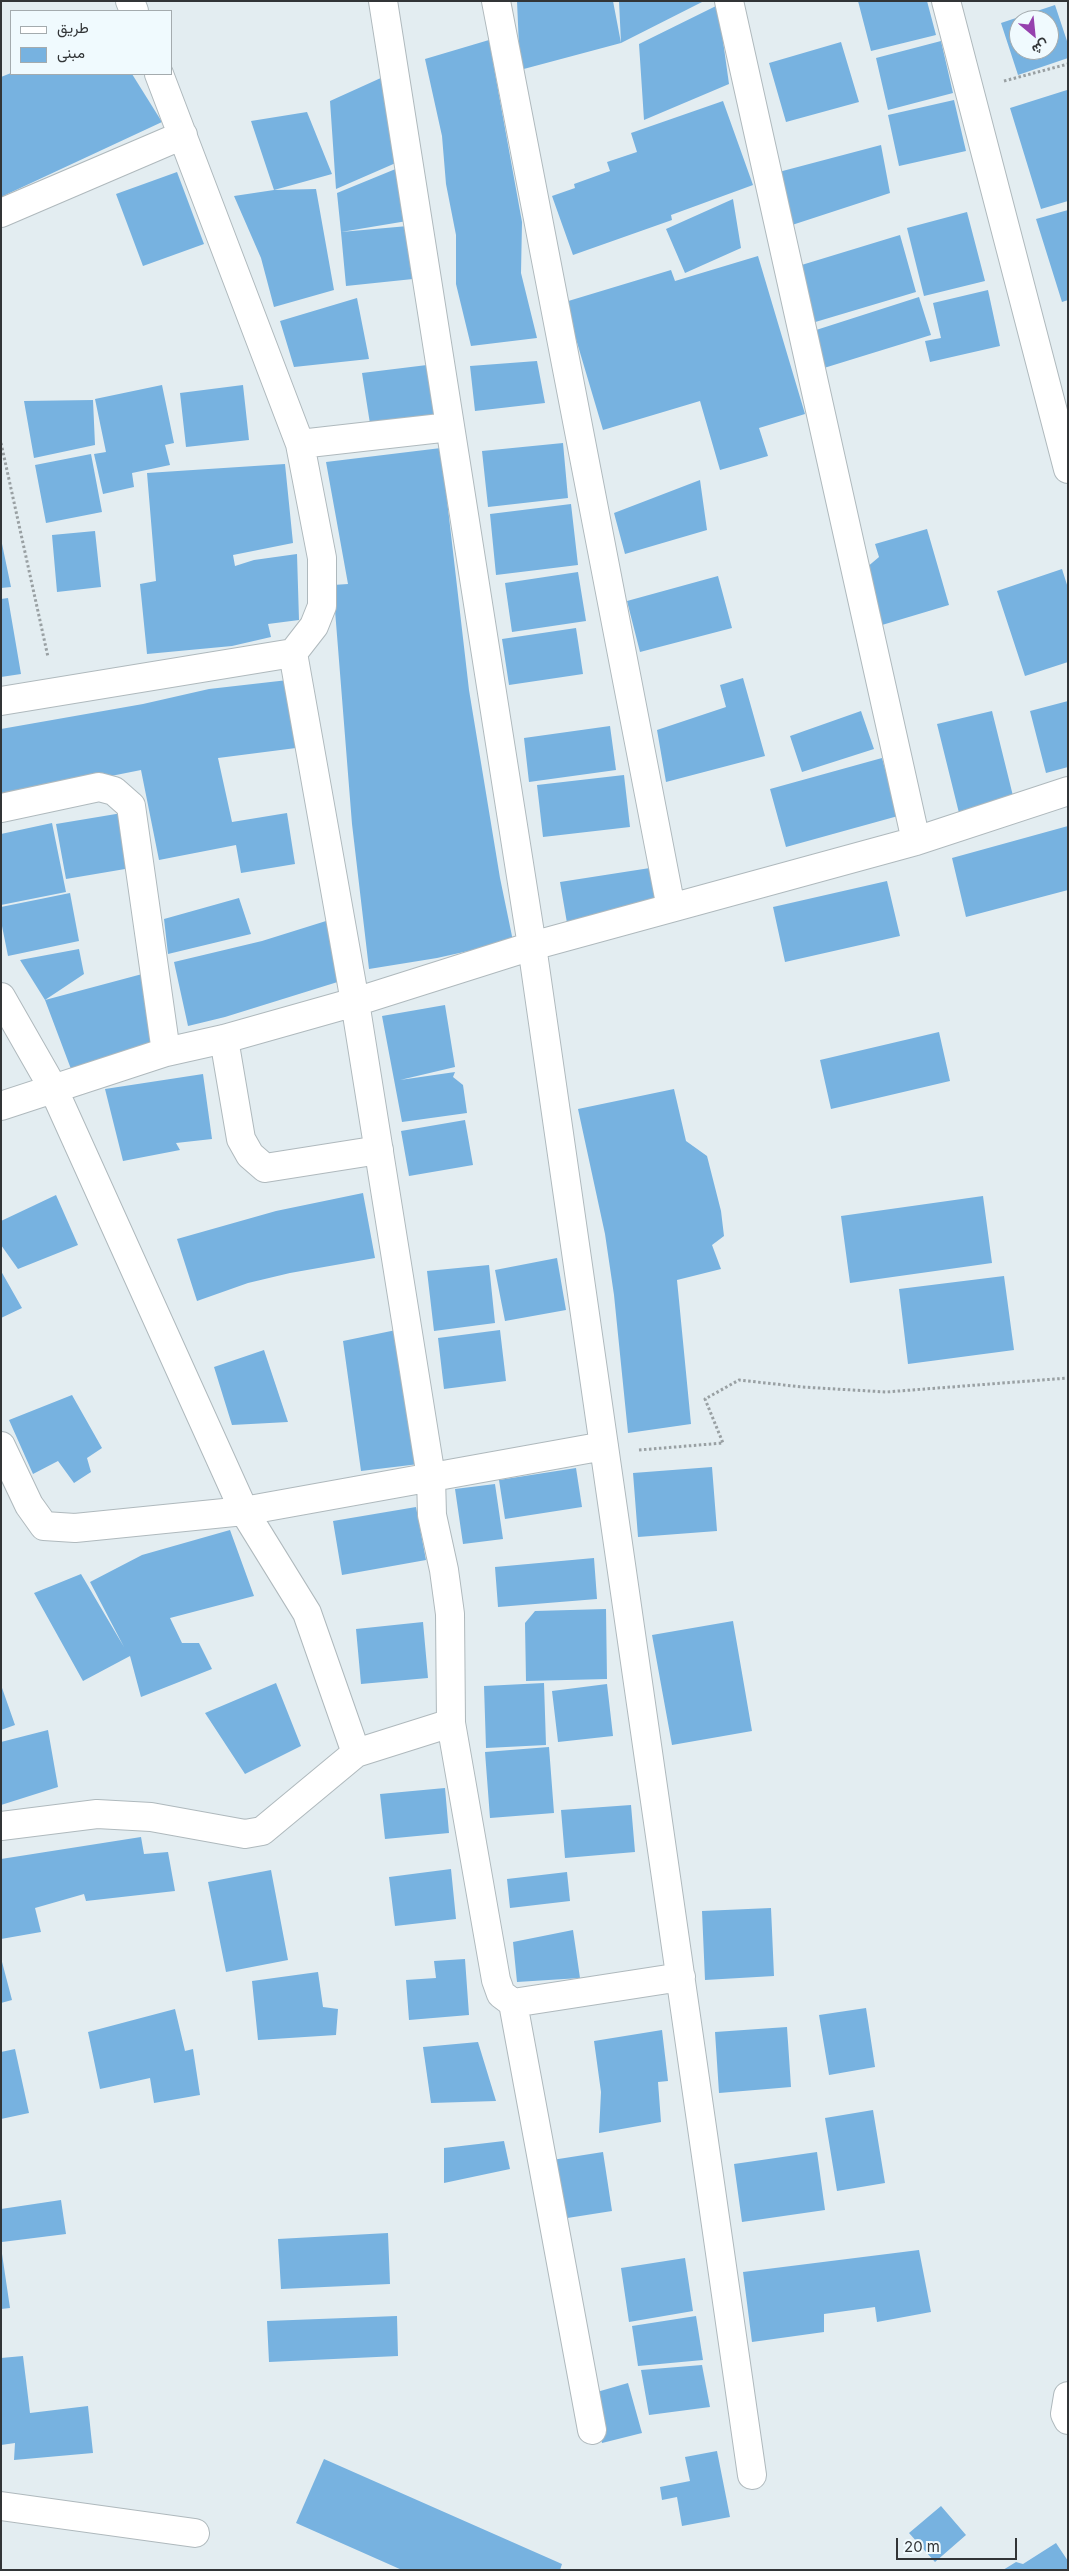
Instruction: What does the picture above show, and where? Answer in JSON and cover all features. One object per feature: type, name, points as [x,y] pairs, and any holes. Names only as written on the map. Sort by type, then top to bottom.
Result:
[{"type":"street","points":[[383,1],[532,946],[752,2475]]},
{"type":"street","points":[[496,1],[671,908]]},
{"type":"street","points":[[729,1],[916,841]]},
{"type":"street","points":[[946,1],[1068,469]]},
{"type":"street","points":[[1,701],[292,653],[314,626],[322,606],[322,558],[300,444],[159,75]]},
{"type":"street","points":[[1,213],[183,134]]},
{"type":"street","points":[[300,444],[450,427]]},
{"type":"street","points":[[292,653],[355,1002],[431,1477],[432,1515],[444,1570],[450,1614],[451,1723],[496,1980],[501,1994],[513,2002],[681,1977]]},
{"type":"street","points":[[1,808],[99,787],[114,791],[131,806],[166,1052]]},
{"type":"street","points":[[1,1106],[166,1052],[224,1039],[355,1002],[532,946],[916,841],[1068,791]]},
{"type":"street","points":[[1,997],[53,1088],[244,1511],[307,1613],[356,1754]]},
{"type":"street","points":[[224,1039],[241,1139],[250,1155],[265,1168],[379,1150]]},
{"type":"street","points":[[1,1446],[29,1505],[44,1526],[75,1528],[244,1511],[604,1446]]},
{"type":"street","points":[[1,1826],[97,1814],[151,1818],[245,1834],[262,1831],[356,1754],[451,1723]]},
{"type":"street","points":[[513,2002],[592,2430]]},
{"type":"street","points":[[1068,2396],[1065,2414],[1068,2420]]},
{"type":"street","points":[[1,2506],[196,2533]]},
{"type":"path","points":[[969,90],[1068,64]]},
{"type":"path","points":[[1,443],[55,692]]},
{"type":"path","points":[[604,1446],[646,1451],[723,1443],[705,1399],[739,1380],[802,1387],[886,1392],[1068,1378]]},
{"type":"building","points":[[517,1],[613,1],[621,43],[520,70]]},
{"type":"building","points":[[619,1],[704,1],[621,43]]},
{"type":"building","points":[[858,1],[927,1],[936,35],[871,51]]},
{"type":"building","points":[[718,5],[729,84],[644,120],[639,44]]},
{"type":"building","points":[[1055,5],[1057,10],[1040,10]]},
{"type":"building","points":[[1059,17],[1068,44],[1068,58],[1018,75],[1013,60],[1059,60]]},
{"type":"building","points":[[1009,20],[1009,47],[1001,23]]},
{"type":"building","points":[[489,40],[522,222],[521,273],[537,338],[471,346],[456,284],[456,235],[446,184],[442,136],[425,59]]},
{"type":"building","points":[[941,41],[953,93],[888,110],[876,58]]},
{"type":"building","points":[[841,42],[859,102],[786,122],[769,63]]},
{"type":"building","points":[[10,73],[10,75],[133,75],[162,122],[1,197],[1,77]]},
{"type":"building","points":[[383,77],[398,162],[336,189],[330,101]]},
{"type":"building","points":[[1067,90],[1068,201],[1041,209],[1010,108]]},
{"type":"building","points":[[954,100],[966,151],[899,166],[888,115]]},
{"type":"building","points":[[723,101],[753,185],[671,215],[672,220],[573,255],[552,196],[575,188],[574,184],[610,171],[607,162],[637,152],[631,133]]},
{"type":"building","points":[[307,112],[332,174],[274,190],[251,121]]},
{"type":"building","points":[[881,145],[890,193],[789,226],[775,173]]},
{"type":"building","points":[[398,168],[407,221],[341,232],[337,193]]},
{"type":"building","points":[[177,172],[204,244],[143,266],[116,194]]},
{"type":"building","points":[[316,189],[334,290],[274,307],[261,258],[234,196],[274,190]]},
{"type":"building","points":[[733,199],[741,248],[685,273],[666,229]]},
{"type":"building","points":[[1068,210],[1068,300],[1062,302],[1036,219]]},
{"type":"building","points":[[967,212],[985,281],[924,296],[907,228]]},
{"type":"building","points":[[408,226],[413,279],[346,286],[341,232]]},
{"type":"building","points":[[900,235],[916,292],[812,323],[795,267]]},
{"type":"building","points":[[758,256],[805,414],[759,428],[768,456],[720,470],[700,401],[603,430],[565,302],[671,270],[675,281]]},
{"type":"building","points":[[988,290],[1000,346],[930,362],[925,341],[941,338],[933,303]]},
{"type":"building","points":[[919,297],[931,335],[824,368],[813,331]]},
{"type":"building","points":[[357,298],[369,359],[294,367],[280,321]]},
{"type":"building","points":[[537,361],[545,403],[475,411],[470,366]]},
{"type":"building","points":[[427,365],[435,422],[371,430],[362,373]]},
{"type":"building","points":[[162,385],[174,443],[165,445],[170,465],[132,473],[134,487],[103,494],[94,454],[106,452],[95,399]]},
{"type":"building","points":[[243,385],[249,440],[186,447],[180,393]]},
{"type":"building","points":[[93,400],[95,445],[34,458],[24,401]]},
{"type":"building","points":[[563,443],[568,498],[488,507],[482,451]]},
{"type":"building","points":[[441,448],[469,690],[500,878],[513,941],[437,958],[369,969],[352,824],[333,585],[348,584],[326,462]]},
{"type":"building","points":[[91,454],[102,512],[46,523],[35,465]]},
{"type":"building","points":[[285,464],[293,543],[233,555],[235,566],[254,560],[297,554],[299,620],[268,624],[271,637],[232,646],[147,654],[140,584],[156,581],[147,473]]},
{"type":"building","points":[[700,480],[707,530],[625,554],[614,513]]},
{"type":"building","points":[[571,504],[578,565],[496,575],[490,514]]},
{"type":"building","points":[[927,529],[949,605],[882,625],[866,568],[879,557],[875,544]]},
{"type":"building","points":[[95,531],[101,587],[57,592],[52,535]]},
{"type":"building","points":[[1,539],[11,587],[1,588]]},
{"type":"building","points":[[1062,569],[1068,588],[1068,662],[1025,676],[997,591]]},
{"type":"building","points":[[578,572],[586,621],[512,632],[505,583]]},
{"type":"building","points":[[718,576],[732,628],[640,652],[627,601]]},
{"type":"building","points":[[8,598],[21,674],[1,677],[1,599]]},
{"type":"building","points":[[576,628],[583,674],[509,685],[502,639]]},
{"type":"building","points":[[743,678],[765,756],[666,782],[657,730],[726,707],[720,685]]},
{"type":"building","points":[[288,680],[296,748],[218,758],[232,822],[287,813],[295,864],[241,873],[236,845],[159,860],[141,770],[1,798],[1,729],[143,704],[209,689]]},
{"type":"building","points":[[1068,701],[1068,767],[1046,773],[1030,711]]},
{"type":"building","points":[[861,711],[874,749],[802,772],[790,736]]},
{"type":"building","points":[[992,711],[1014,800],[959,813],[937,724]]},
{"type":"building","points":[[610,726],[616,770],[529,782],[524,738]]},
{"type":"building","points":[[882,758],[898,816],[786,847],[770,789]]},
{"type":"building","points":[[624,775],[630,827],[543,837],[537,785]]},
{"type":"building","points":[[122,813],[131,868],[66,879],[56,824]]},
{"type":"building","points":[[52,823],[66,892],[1,905],[1,834]]},
{"type":"building","points":[[1068,826],[1068,890],[966,917],[952,858]]},
{"type":"building","points":[[650,868],[656,909],[567,923],[560,882]]},
{"type":"building","points":[[887,881],[900,936],[785,962],[773,907]]},
{"type":"building","points":[[70,893],[79,941],[8,956],[1,921],[1,907]]},
{"type":"building","points":[[239,898],[251,934],[168,954],[164,919]]},
{"type":"building","points":[[326,921],[344,980],[225,1017],[188,1026],[174,962],[262,941]]},
{"type":"building","points":[[79,949],[84,974],[45,1000],[20,960]]},
{"type":"building","points":[[146,973],[164,1044],[71,1069],[45,1000]]},
{"type":"building","points":[[445,1005],[455,1067],[400,1080],[455,1072],[453,1077],[463,1085],[467,1113],[402,1122],[382,1016]]},
{"type":"building","points":[[939,1032],[950,1081],[831,1109],[820,1060]]},
{"type":"building","points":[[203,1074],[212,1139],[176,1143],[180,1150],[123,1161],[105,1089]]},
{"type":"building","points":[[674,1089],[686,1141],[707,1156],[721,1211],[724,1236],[712,1245],[721,1269],[677,1280],[691,1424],[628,1433],[614,1295],[605,1234],[578,1109]]},
{"type":"building","points":[[465,1120],[473,1165],[409,1176],[401,1131]]},
{"type":"building","points":[[363,1193],[375,1258],[290,1273],[248,1283],[197,1301],[177,1239],[276,1211]]},
{"type":"building","points":[[56,1195],[78,1245],[18,1269],[1,1245],[1,1221]]},
{"type":"building","points":[[983,1196],[992,1263],[850,1283],[841,1216]]},
{"type":"building","points":[[557,1258],[566,1310],[505,1321],[495,1270]]},
{"type":"building","points":[[489,1265],[495,1323],[434,1331],[427,1271]]},
{"type":"building","points":[[1,1271],[22,1308],[1,1318]]},
{"type":"building","points":[[1004,1276],[1014,1350],[908,1364],[899,1289]]},
{"type":"building","points":[[396,1330],[419,1464],[361,1471],[343,1341]]},
{"type":"building","points":[[500,1330],[506,1381],[444,1389],[438,1338]]},
{"type":"building","points":[[264,1350],[288,1422],[232,1425],[214,1367]]},
{"type":"building","points":[[72,1395],[102,1448],[87,1458],[91,1472],[74,1483],[58,1461],[33,1474],[9,1420]]},
{"type":"building","points":[[712,1467],[717,1531],[638,1537],[633,1473]]},
{"type":"building","points":[[576,1468],[582,1507],[505,1519],[499,1480]]},
{"type":"building","points":[[495,1484],[503,1539],[463,1544],[455,1489]]},
{"type":"building","points":[[416,1507],[426,1560],[342,1575],[333,1521]]},
{"type":"building","points":[[230,1530],[254,1596],[170,1618],[182,1643],[199,1643],[212,1669],[141,1697],[130,1656],[83,1681],[34,1593],[81,1574],[124,1647],[90,1582],[142,1555]]},
{"type":"building","points":[[594,1558],[597,1599],[498,1607],[495,1567]]},
{"type":"building","points":[[606,1609],[607,1679],[526,1681],[525,1623],[535,1611]]},
{"type":"building","points":[[733,1621],[752,1731],[672,1745],[652,1635]]},
{"type":"building","points":[[423,1622],[428,1678],[361,1684],[356,1629]]},
{"type":"building","points":[[276,1683],[301,1746],[245,1774],[205,1713]]},
{"type":"building","points":[[544,1683],[546,1745],[486,1748],[484,1686]]},
{"type":"building","points":[[607,1684],[613,1736],[558,1742],[552,1691]]},
{"type":"building","points":[[1,1685],[15,1725],[1,1730]]},
{"type":"building","points":[[48,1730],[58,1787],[1,1805],[1,1742]]},
{"type":"building","points":[[549,1747],[554,1813],[490,1818],[485,1752]]},
{"type":"building","points":[[445,1788],[449,1833],[385,1839],[380,1794]]},
{"type":"building","points":[[631,1805],[635,1852],[565,1858],[561,1810]]},
{"type":"building","points":[[141,1837],[144,1854],[168,1852],[175,1891],[86,1901],[84,1894],[35,1908],[41,1932],[1,1939],[1,1859]]},
{"type":"building","points":[[451,1869],[456,1919],[395,1926],[389,1877]]},
{"type":"building","points":[[271,1870],[288,1960],[226,1972],[208,1882]]},
{"type":"building","points":[[567,1872],[570,1901],[510,1908],[507,1879]]},
{"type":"building","points":[[771,1908],[774,1976],[705,1980],[702,1911]]},
{"type":"building","points":[[573,1930],[580,1978],[517,1982],[513,1942]]},
{"type":"building","points":[[1,1958],[12,2000],[1,2003]]},
{"type":"building","points":[[465,1959],[469,2015],[409,2020],[406,1980],[436,1978],[434,1961]]},
{"type":"building","points":[[318,1972],[323,2007],[338,2009],[336,2035],[258,2040],[252,1981]]},
{"type":"building","points":[[866,2008],[875,2067],[829,2075],[819,2015]]},
{"type":"building","points":[[175,2009],[185,2051],[193,2049],[200,2095],[154,2103],[150,2078],[100,2089],[88,2032]]},
{"type":"building","points":[[787,2027],[791,2087],[719,2093],[715,2032]]},
{"type":"building","points":[[662,2030],[668,2081],[658,2082],[661,2122],[599,2133],[601,2092],[594,2041]]},
{"type":"building","points":[[478,2042],[496,2101],[431,2103],[423,2047]]},
{"type":"building","points":[[15,2049],[29,2113],[1,2119],[1,2052]]},
{"type":"building","points":[[873,2110],[885,2183],[837,2191],[825,2118]]},
{"type":"building","points":[[504,2141],[510,2169],[444,2183],[444,2148]]},
{"type":"building","points":[[603,2152],[612,2211],[561,2219],[552,2160]]},
{"type":"building","points":[[817,2152],[825,2210],[742,2222],[734,2164]]},
{"type":"building","points":[[61,2200],[66,2234],[2,2242],[1,2209]]},
{"type":"building","points":[[388,2233],[390,2284],[281,2289],[278,2239]]},
{"type":"building","points":[[1,2247],[10,2308],[1,2309]]},
{"type":"building","points":[[919,2250],[931,2312],[877,2322],[875,2307],[824,2314],[824,2332],[752,2342],[743,2272]]},
{"type":"building","points":[[685,2258],[693,2311],[629,2322],[621,2268]]},
{"type":"building","points":[[397,2316],[398,2356],[269,2362],[267,2321]]},
{"type":"building","points":[[696,2316],[703,2360],[638,2366],[632,2326]]},
{"type":"building","points":[[23,2356],[30,2413],[88,2406],[93,2453],[14,2460],[15,2443],[1,2445],[1,2358]]},
{"type":"building","points":[[702,2365],[710,2407],[649,2415],[641,2370]]},
{"type":"building","points":[[628,2383],[642,2433],[602,2443],[590,2394]]},
{"type":"building","points":[[717,2451],[730,2517],[682,2526],[677,2497],[662,2500],[660,2487],[690,2481],[685,2457]]},
{"type":"building","points":[[324,2459],[562,2564],[560,2570],[402,2570],[296,2523]]},
{"type":"building","points":[[941,2506],[966,2535],[935,2562],[909,2533]]},
{"type":"building","points":[[1056,2543],[1068,2561],[1068,2570],[1003,2570],[1016,2562],[1023,2564]]}]
